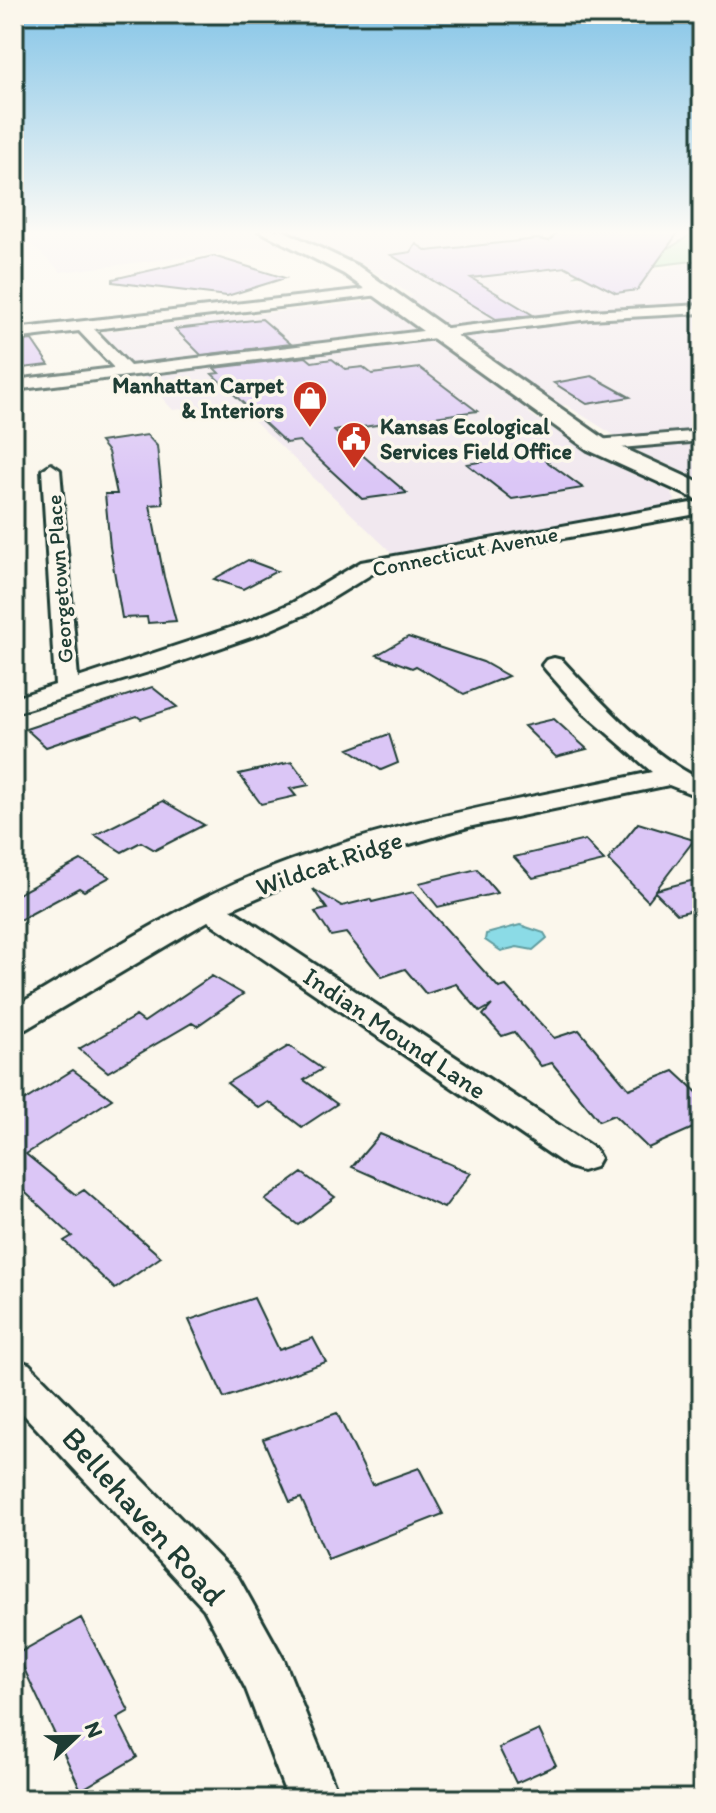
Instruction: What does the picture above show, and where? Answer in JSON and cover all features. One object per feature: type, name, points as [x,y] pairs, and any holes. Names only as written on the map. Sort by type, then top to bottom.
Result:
[{"type":"main road","points":[[417,315],[533,402],[597,445],[702,494]]},
{"type":"street","points":[[14,334],[181,315]]},
{"type":"street","points":[[14,385],[597,315]]},
{"type":"street","points":[[83,326],[126,371]]},
{"type":"street","points":[[597,445],[702,436]]},
{"type":"street","name":"Georgetown Place","points":[[51,470],[67,689]]},
{"type":"street","name":"Connecticut Avenue","points":[[14,706],[292,612],[342,579],[369,567],[702,507]]},
{"type":"street","points":[[554,665],[593,708],[672,776],[702,790]]},
{"type":"street","name":"Wildcat Ridge","points":[[14,1021],[209,908],[325,859],[457,823],[672,776]]},
{"type":"street","name":"Indian Mound Lane","points":[[209,908],[582,1158]]},
{"type":"street","name":"Bellehaven Road","points":[[14,1376],[221,1593],[266,1677],[314,1799]]},
{"type":"shaded area","points":[[252,315],[702,315],[702,480],[644,454],[566,405],[527,412],[594,456],[670,491],[675,500],[671,506],[659,509],[393,554],[236,403],[173,410],[102,332]]},
{"type":"water","points":[[520,925],[544,933],[547,938],[533,950],[517,947],[501,951],[485,940],[486,934]]},
{"type":"building","points":[[489,315],[533,315],[496,319]]},
{"type":"building","points":[[262,319],[291,344],[201,355],[175,329]]},
{"type":"building","points":[[32,340],[49,365],[14,369],[14,342]]},
{"type":"building","points":[[306,357],[312,362],[332,359],[345,369],[363,367],[372,374],[420,368],[477,411],[334,431],[407,493],[362,499],[299,441],[286,443],[212,374],[219,373],[214,368]]},
{"type":"building","points":[[592,376],[630,397],[587,404],[554,383]]},
{"type":"building","points":[[147,435],[157,446],[163,504],[150,505],[176,621],[148,623],[147,617],[122,618],[110,547],[105,494],[117,494],[108,452],[100,442]]},
{"type":"building","points":[[535,453],[583,488],[512,499],[467,464]]},
{"type":"building","points":[[248,560],[277,571],[243,589],[214,579]]},
{"type":"building","points":[[408,637],[483,662],[508,676],[464,694],[416,666],[412,668],[377,655]]},
{"type":"building","points":[[152,687],[177,707],[141,719],[137,716],[46,747],[26,729]]},
{"type":"building","points":[[554,719],[587,749],[556,757],[524,726]]},
{"type":"building","points":[[389,734],[398,763],[381,770],[349,749]]},
{"type":"building","points":[[292,762],[309,785],[290,789],[296,796],[261,804],[239,774]]},
{"type":"building","points":[[163,801],[204,825],[155,850],[141,842],[122,852],[95,835]]},
{"type":"building","points":[[638,823],[694,840],[656,890],[702,878],[702,908],[677,914],[655,892],[648,901],[608,860]]},
{"type":"building","points":[[585,840],[604,861],[533,878],[514,857]]},
{"type":"building","points":[[81,860],[110,877],[84,891],[79,888],[14,923],[14,896]]},
{"type":"building","points":[[477,869],[497,893],[438,907],[419,883]]},
{"type":"building","points":[[313,889],[342,906],[413,892],[499,988],[506,986],[554,1038],[579,1030],[629,1089],[674,1071],[702,1097],[702,1124],[648,1148],[614,1115],[599,1121],[552,1063],[541,1066],[514,1032],[502,1036],[483,1015],[492,1005],[480,1012],[456,984],[426,994],[405,969],[382,977],[346,933],[331,936],[315,912],[327,909]]},
{"type":"building","points":[[212,976],[243,994],[197,1026],[192,1023],[108,1072],[79,1049],[136,1016],[144,1022]]},
{"type":"building","points":[[289,1046],[322,1069],[304,1080],[337,1104],[302,1127],[269,1102],[259,1108],[227,1083]]},
{"type":"building","points":[[73,1070],[112,1099],[26,1154],[76,1195],[84,1190],[161,1257],[115,1289],[64,1241],[72,1236],[14,1182],[14,1107]]},
{"type":"building","points":[[380,1134],[471,1173],[444,1208],[352,1167]]},
{"type":"building","points":[[302,1173],[335,1197],[298,1225],[265,1200]]},
{"type":"building","points":[[254,1298],[279,1350],[313,1338],[326,1362],[224,1398],[189,1320]]},
{"type":"building","points":[[337,1413],[372,1485],[419,1468],[443,1514],[328,1559],[301,1498],[290,1502],[263,1439]]},
{"type":"building","points":[[81,1618],[129,1711],[117,1718],[137,1757],[81,1790],[17,1654]]},
{"type":"building","points":[[539,1730],[556,1765],[516,1783],[499,1748]]},
{"type":"place","name":"Manhattan Carpet & Interiors","points":[[310,429]]},
{"type":"place","name":"Kansas Ecological Services Field Office","points":[[354,470]]}]
